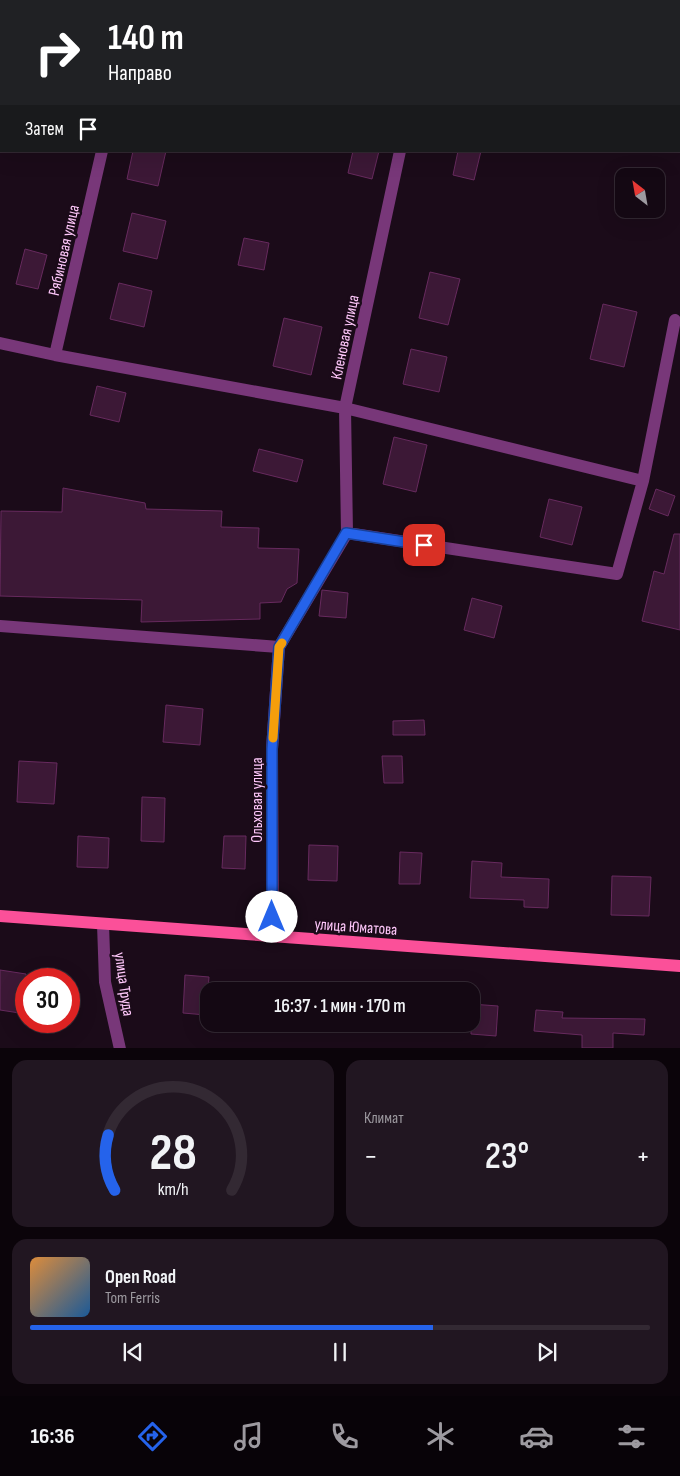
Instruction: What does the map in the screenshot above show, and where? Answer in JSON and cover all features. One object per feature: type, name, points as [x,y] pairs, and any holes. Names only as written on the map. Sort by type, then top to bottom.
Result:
[{"type":"main road","name":"улица Юматова","points":[[0,916],[680,966]]},
{"type":"street","name":"Рябиновая улица","points":[[55,355],[102,152]]},
{"type":"street","name":"Кленовая улица","points":[[346,533],[345,408],[400,152]]},
{"type":"street","points":[[346,533],[617,574],[642,481],[674,320]]},
{"type":"street","points":[[0,343],[55,355],[345,408],[642,481]]},
{"type":"street","name":"Ольховая улица","points":[[272,936],[272,749],[279,647],[346,533]]},
{"type":"street","points":[[0,626],[279,647]]},
{"type":"street","name":"улица Труда","points":[[103,924],[105,982],[120,1048]]},
{"type":"building","points":[[133,152],[166,152],[158,186],[127,179]]},
{"type":"building","points":[[353,152],[379,152],[372,179],[348,173]]},
{"type":"building","points":[[458,152],[481,152],[474,180],[453,175]]},
{"type":"building","points":[[132,213],[166,221],[157,259],[123,251]]},
{"type":"building","points":[[244,238],[269,243],[264,270],[238,265]]},
{"type":"building","points":[[25,249],[47,255],[38,289],[16,284]]},
{"type":"building","points":[[430,272],[460,279],[448,325],[419,318]]},
{"type":"building","points":[[119,283],[152,291],[144,327],[110,319]]},
{"type":"building","points":[[603,304],[637,312],[624,367],[590,359]]},
{"type":"building","points":[[284,318],[322,327],[311,375],[273,366]]},
{"type":"building","points":[[411,349],[447,357],[439,392],[403,384]]},
{"type":"building","points":[[97,386],[126,393],[119,422],[90,415]]},
{"type":"building","points":[[394,437],[427,445],[416,492],[383,484]]},
{"type":"building","points":[[259,449],[303,460],[297,482],[253,471]]},
{"type":"building","points":[[63,488],[145,503],[146,509],[222,511],[221,527],[259,528],[258,548],[299,549],[297,583],[287,589],[281,602],[260,603],[260,619],[141,622],[142,600],[0,596],[1,511],[62,512]]},
{"type":"building","points":[[656,489],[675,496],[668,516],[649,509]]},
{"type":"building","points":[[549,499],[582,507],[572,545],[540,537]]},
{"type":"building","points":[[674,534],[680,534],[680,630],[642,621],[654,571],[664,574]]},
{"type":"building","points":[[322,590],[348,593],[346,618],[319,616]]},
{"type":"building","points":[[472,598],[502,606],[494,638],[464,630]]},
{"type":"building","points":[[166,705],[203,709],[200,745],[163,742]]},
{"type":"building","points":[[424,720],[425,735],[393,735],[393,721]]},
{"type":"building","points":[[382,756],[402,756],[403,783],[384,783]]},
{"type":"building","points":[[19,761],[57,763],[54,804],[17,802]]},
{"type":"building","points":[[142,797],[165,798],[164,842],[141,841]]},
{"type":"building","points":[[78,836],[109,838],[108,868],[77,867]]},
{"type":"building","points":[[224,836],[246,836],[245,869],[222,868]]},
{"type":"building","points":[[309,845],[338,846],[337,881],[308,880]]},
{"type":"building","points":[[400,852],[422,853],[420,884],[399,884]]},
{"type":"building","points":[[472,861],[502,863],[501,877],[549,879],[548,908],[524,907],[524,900],[470,898]]},
{"type":"building","points":[[612,876],[651,877],[649,916],[611,915]]},
{"type":"building","points":[[0,970],[15,972],[15,1012],[0,1010]]},
{"type":"building","points":[[185,975],[209,977],[209,982],[200,982],[200,1014],[183,1013]]},
{"type":"building","points":[[480,1005],[498,1006],[496,1036],[471,1034],[471,1032],[480,1032]]},
{"type":"building","points":[[536,1010],[563,1012],[562,1018],[645,1019],[644,1035],[613,1033],[613,1048],[582,1048],[582,1035],[534,1031]]},
{"type":"slow traffic","points":[[273,738],[279,647],[282,643]]},
{"type":"route","points":[[272,917],[272,749],[279,647],[346,533],[424,545]]}]
